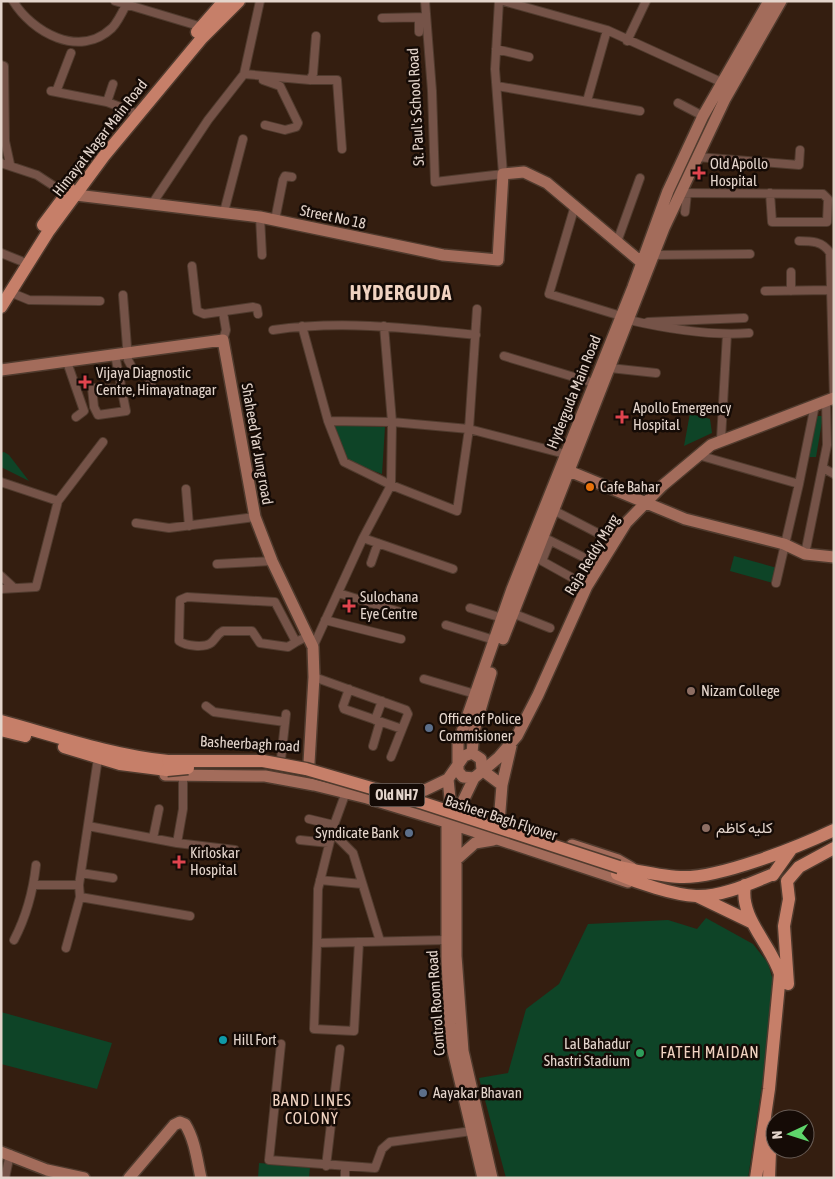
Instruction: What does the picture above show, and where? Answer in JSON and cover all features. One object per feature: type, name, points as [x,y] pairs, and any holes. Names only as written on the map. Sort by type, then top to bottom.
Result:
[{"type":"main road","points":[[7,293],[21,261],[54,208],[71,194],[131,111],[224,1]]},
{"type":"main road","name":"Himayat Nagar Main Road","points":[[1,307],[7,293],[71,194],[202,38],[239,1]]},
{"type":"main road","name":"Hyderguda Main Road","points":[[448,779],[457,764],[458,743],[494,640],[546,539],[553,510],[610,368],[628,319],[668,191],[703,116],[768,1]]},
{"type":"main road","name":"Hyderguda Main Road","points":[[645,266],[654,255],[725,99],[780,1]]},
{"type":"main road","name":"St. Paul's School Road","points":[[503,174],[517,171],[535,176],[574,208],[586,212],[645,266]]},
{"type":"main road","name":"Street No 18","points":[[71,194],[260,217],[443,255],[498,260],[503,174]]},
{"type":"main road","name":"Hyderguda Main Road","points":[[472,753],[474,731],[480,705],[507,616],[580,412],[628,319]]},
{"type":"main road","points":[[1,370],[223,340]]},
{"type":"main road","name":"Shaheed Yar Jung road","points":[[223,340],[255,517],[272,561],[313,647],[314,677],[309,763]]},
{"type":"main road","name":"Raja Reddy Marg","points":[[455,810],[478,774],[511,745],[538,695],[587,586],[626,524],[662,486],[698,455],[721,439],[832,399]]},
{"type":"main road","points":[[569,471],[685,519],[784,544],[805,554],[834,557]]},
{"type":"main road","name":"Old NH7","points":[[1,721],[142,762]]},
{"type":"main road","name":"Old NH7","points":[[1,730],[98,758],[142,762]]},
{"type":"main road","points":[[494,840],[499,823],[502,785],[511,745]]},
{"type":"main road","points":[[478,774],[481,759],[472,753],[464,756],[457,764],[458,771],[463,777],[478,774],[502,785]]},
{"type":"main road","name":"Basheerbagh road","points":[[142,762],[155,755],[281,759],[309,763],[618,860],[639,878]]},
{"type":"main road","points":[[142,762],[149,773],[265,776],[346,792],[452,825],[617,881],[639,878]]},
{"type":"main road","name":"Basheer Bagh Flyover","points":[[142,762],[168,765],[274,769],[309,776],[639,878]]},
{"type":"main road","points":[[405,793],[423,790],[448,779],[455,810],[452,825]]},
{"type":"main road","name":"Control Room Road","points":[[452,825],[456,860],[456,956],[460,1061],[472,1131],[483,1178]]},
{"type":"main road","name":"Control Room Road","points":[[452,825],[446,940],[450,1025],[492,1178]]},
{"type":"main road","name":"Old NH7","points":[[639,878],[694,876],[752,862],[834,830]]},
{"type":"main road","points":[[456,860],[475,844],[494,840]]},
{"type":"main road","points":[[772,875],[792,848]]},
{"type":"main road","points":[[769,1178],[772,1122],[788,979],[784,926],[789,899],[787,881],[799,867],[834,848]]},
{"type":"main road","points":[[752,862],[772,875],[787,881]]},
{"type":"main road","name":"Old NH7","points":[[639,878],[696,896],[745,885],[772,875]]},
{"type":"main road","points":[[745,885],[744,902],[751,922],[760,932],[775,959],[780,974],[769,1089],[756,1178]]},
{"type":"main road","points":[[696,896],[751,922]]},
{"type":"main road","points":[[760,932],[771,933],[784,926]]},
{"type":"main road","points":[[129,1178],[174,1125],[180,1122],[185,1124],[191,1136],[197,1153],[201,1178]]},
{"type":"main road","points":[[6,1153],[46,1174],[84,1178]]},
{"type":"street","points":[[13,1],[29,22],[47,35],[65,40],[83,40],[97,37],[112,28],[127,3]]},
{"type":"street","points":[[115,1],[127,3],[202,27]]},
{"type":"street","points":[[152,204],[208,120],[243,78],[260,1]]},
{"type":"street","name":"St. Paul's School Road","points":[[425,1],[422,17],[432,91],[435,182],[503,174]]},
{"type":"street","points":[[503,174],[496,49],[501,1],[607,30],[721,82]]},
{"type":"street","points":[[627,40],[646,1]]},
{"type":"street","points":[[382,18],[422,17],[420,32]]},
{"type":"street","points":[[587,101],[607,30]]},
{"type":"street","points":[[310,80],[313,74],[316,36]]},
{"type":"street","points":[[496,49],[529,57]]},
{"type":"street","points":[[71,53],[54,91],[107,102],[131,111]]},
{"type":"street","points":[[1,65],[4,66],[5,141],[10,164]]},
{"type":"street","points":[[243,78],[336,80],[342,149]]},
{"type":"street","points":[[243,78],[271,81],[280,86],[298,123],[296,127],[285,130],[265,125]]},
{"type":"street","points":[[107,102],[112,84]]},
{"type":"street","points":[[497,86],[640,112]]},
{"type":"street","points":[[678,104],[703,116]]},
{"type":"street","points":[[224,212],[244,139]]},
{"type":"street","points":[[697,157],[799,165],[800,150]]},
{"type":"street","points":[[1,163],[10,164],[38,175],[71,194]]},
{"type":"street","points":[[275,220],[282,180],[285,176],[292,177]]},
{"type":"street","points":[[617,242],[640,178]]},
{"type":"street","points":[[685,212],[683,193],[770,193],[827,196],[827,222],[772,222],[770,193]]},
{"type":"street","points":[[574,208],[549,294],[628,319],[671,329],[727,334],[749,333]]},
{"type":"street","points":[[260,217],[262,255]]},
{"type":"street","points":[[799,241],[819,243],[826,247],[830,253],[832,399],[823,468],[805,554]]},
{"type":"street","points":[[1,253],[21,261]]},
{"type":"street","points":[[654,255],[750,254]]},
{"type":"street","points":[[192,266],[197,311],[204,314],[253,307],[257,308],[258,314]]},
{"type":"street","points":[[791,272],[791,291]]},
{"type":"street","points":[[765,291],[830,290]]},
{"type":"street","points":[[7,293],[29,300],[100,301]]},
{"type":"street","points":[[123,295],[128,360],[135,373],[149,376],[152,389]]},
{"type":"street","points":[[302,326],[328,421],[344,462],[391,485],[457,511],[469,429],[478,309]]},
{"type":"street","points":[[223,312],[226,330],[223,340]]},
{"type":"street","points":[[628,319],[744,318]]},
{"type":"street","points":[[273,330],[302,326],[384,326],[476,335]]},
{"type":"street","points":[[313,647],[363,538],[391,485],[392,422],[384,326]]},
{"type":"street","points":[[721,439],[727,334]]},
{"type":"street","points":[[115,356],[122,389],[126,411],[98,415],[94,407],[92,388],[122,389]]},
{"type":"street","points":[[504,356],[594,383]]},
{"type":"street","points":[[67,362],[84,411],[76,417]]},
{"type":"street","points":[[610,368],[656,373]]},
{"type":"street","points":[[776,583],[815,405]]},
{"type":"street","points":[[328,421],[392,422],[469,429],[565,454]]},
{"type":"street","points":[[1,590],[36,587],[58,501],[103,442]]},
{"type":"street","points":[[698,455],[799,484]]},
{"type":"street","points":[[823,468],[834,474]]},
{"type":"street","points":[[1,482],[58,501]]},
{"type":"street","points":[[186,490],[189,526]]},
{"type":"street","points":[[553,510],[615,542]]},
{"type":"street","points":[[136,522],[169,528],[255,517]]},
{"type":"street","points":[[363,538],[453,570]]},
{"type":"street","points":[[587,586],[542,561],[546,539],[599,565]]},
{"type":"street","points":[[371,563],[378,544]]},
{"type":"street","points":[[217,564],[272,561]]},
{"type":"street","points":[[1,576],[14,588]]},
{"type":"street","points":[[338,594],[400,612]]},
{"type":"street","points":[[296,642],[275,602],[187,597],[180,600],[179,641],[183,644],[206,645],[212,643],[223,631],[252,631],[260,643],[288,647],[308,636]]},
{"type":"street","points":[[470,608],[550,628]]},
{"type":"street","points":[[326,620],[401,639]]},
{"type":"street","points":[[446,626],[494,640]]},
{"type":"street","points":[[314,677],[408,712],[390,757]]},
{"type":"street","points":[[424,679],[475,694]]},
{"type":"street","points":[[349,689],[343,706],[344,710],[402,729]]},
{"type":"street","points":[[373,746],[382,701]]},
{"type":"street","points":[[206,706],[214,712],[285,722]]},
{"type":"street","points":[[281,759],[286,714]]},
{"type":"street","points":[[66,948],[80,897],[79,885],[98,758]]},
{"type":"street","points":[[177,843],[183,809],[183,775]]},
{"type":"street","points":[[346,792],[333,828],[320,880],[314,1029],[354,1031],[359,942]]},
{"type":"street","points":[[153,838],[159,809]]},
{"type":"street","points":[[308,819],[333,828],[353,853],[380,941]]},
{"type":"street","points":[[88,826],[177,843],[235,850]]},
{"type":"street","points":[[300,840],[329,843]]},
{"type":"street","points":[[14,940],[26,917],[34,885],[36,865]]},
{"type":"street","points":[[81,872],[113,878]]},
{"type":"street","points":[[320,880],[362,884]]},
{"type":"street","points":[[34,885],[79,885]]},
{"type":"street","points":[[80,897],[190,916]]},
{"type":"street","points":[[317,943],[446,940]]},
{"type":"street","points":[[281,1044],[268,1159],[326,1166],[375,1168],[382,1149],[390,1142],[472,1131]]},
{"type":"street","points":[[326,1166],[340,1048]]},
{"type":"street","points":[[5,1178],[6,1153]]},
{"type":"street","points":[[345,1178],[346,1167]]},
{"type":"green space","points":[[690,413],[710,419],[712,433],[684,446]]},
{"type":"green space","points":[[817,416],[823,416],[816,457],[809,457]]},
{"type":"green space","points":[[334,425],[385,427],[382,474],[347,461]]},
{"type":"green space","points":[[4,452],[9,455],[29,481],[1,467],[1,453]]},
{"type":"green space","points":[[734,556],[777,568],[773,583],[730,571]]},
{"type":"green space","name":"Lal Bahadur Shastri Stadium","points":[[706,918],[753,944],[768,963],[776,991],[748,1178],[506,1178],[479,1078],[508,1073],[526,1009],[559,984],[588,924],[668,920],[697,929]]},
{"type":"green space","points":[[1,1012],[112,1043],[97,1089],[1,1064]]},
{"type":"green space","points":[[259,1163],[310,1167],[309,1178],[258,1178]]},
{"type":"place","name":"Old Apollo Hospital","points":[[699,173]]},
{"type":"place","name":"Vijaya Diagnostic Centre, Himayatnagar","points":[[85,382]]},
{"type":"place","name":"Apollo Emergency Hospital","points":[[622,417]]},
{"type":"place","name":"Cafe Bahar","points":[[590,487]]},
{"type":"place","name":"Sulochana Eye Centre","points":[[349,606]]},
{"type":"place","name":"Nizam College","points":[[691,691]]},
{"type":"place","name":"Office of Police Commisioner","points":[[429,728]]},
{"type":"place","name":"كليه كاظم","points":[[706,828]]},
{"type":"place","name":"Syndicate Bank","points":[[409,833]]},
{"type":"place","name":"Kirloskar Hospital","points":[[179,862]]},
{"type":"place","name":"Hill Fort","points":[[223,1040]]},
{"type":"place","name":"Lal Bahadur Shastri Stadium","points":[[640,1053]]},
{"type":"place","name":"Aayakar Bhavan","points":[[423,1093]]},
{"type":"district","name":"HYDERGUDA","points":[[401,293]]},
{"type":"district","name":"FATEH MAIDAN","points":[[710,1052]]},
{"type":"district","name":"BAND LINES COLONY","points":[[312,1109]]}]
